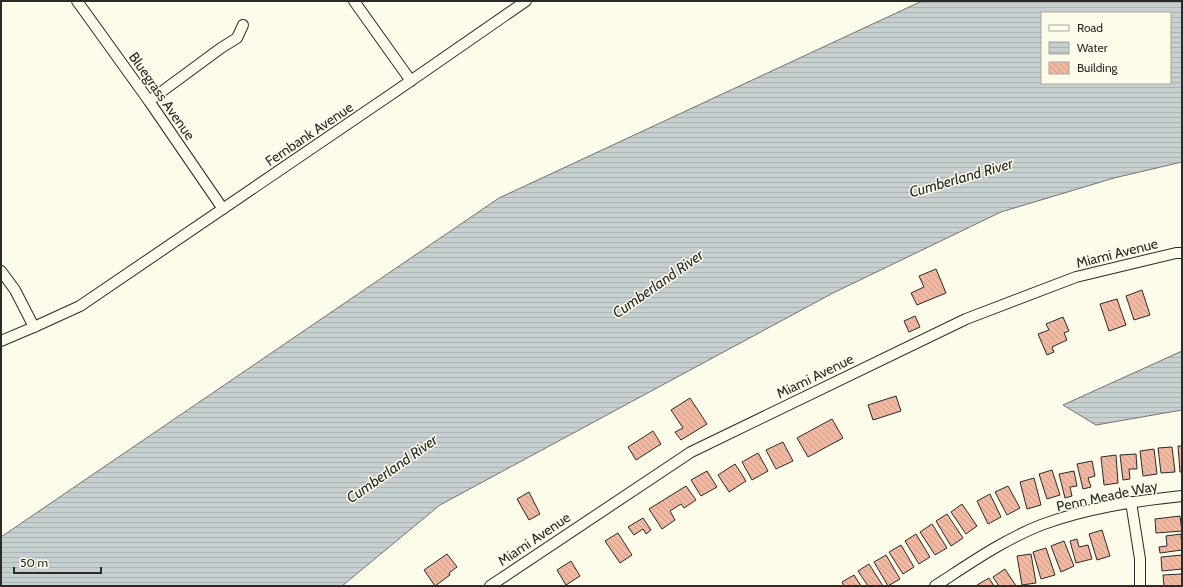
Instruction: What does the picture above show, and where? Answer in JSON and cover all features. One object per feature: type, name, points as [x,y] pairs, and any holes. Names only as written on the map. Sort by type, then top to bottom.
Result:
[{"type":"street","name":"Bluegrass Avenue","points":[[77,1],[150,101],[223,209]]},
{"type":"street","points":[[354,1],[411,81]]},
{"type":"street","name":"Fernbank Avenue","points":[[1,341],[80,306],[526,1]]},
{"type":"street","points":[[150,101],[221,48],[237,38],[243,25]]},
{"type":"street","name":"Miami Avenue","points":[[490,586],[691,452],[959,322],[1076,277],[1182,252]]},
{"type":"street","points":[[1,271],[14,290],[34,327]]},
{"type":"street","name":"Penn Meade Way","points":[[935,586],[997,546],[1040,525],[1076,514],[1131,502],[1182,496]]},
{"type":"street","points":[[1131,502],[1140,559],[1140,586]]},
{"type":"water","name":"Cumberland River","points":[[922,1],[1182,1],[1182,162],[1114,178],[1001,212],[833,293],[440,505],[342,586],[1,586],[1,537],[499,198]]},
{"type":"water","points":[[1182,351],[1182,410],[1096,425],[1063,405]]},
{"type":"building","points":[[936,269],[946,293],[917,305],[911,293],[924,287],[919,276]]},
{"type":"building","points":[[1142,290],[1150,315],[1134,320],[1126,296]]},
{"type":"building","points":[[1117,299],[1126,325],[1109,331],[1100,304]]},
{"type":"building","points":[[915,316],[920,327],[909,332],[904,321]]},
{"type":"building","points":[[1063,317],[1069,331],[1064,333],[1067,340],[1052,347],[1054,352],[1047,355],[1038,334],[1049,330],[1046,324]]},
{"type":"building","points":[[896,396],[901,411],[873,420],[868,405]]},
{"type":"building","points":[[690,398],[707,424],[681,440],[675,432],[683,428],[671,410]]},
{"type":"building","points":[[832,419],[843,438],[808,457],[797,438]]},
{"type":"building","points":[[653,431],[661,444],[636,460],[628,447]]},
{"type":"building","points":[[783,442],[793,461],[776,469],[766,450]]},
{"type":"building","points":[[1178,446],[1182,446],[1182,472],[1180,472]]},
{"type":"building","points":[[1172,447],[1175,472],[1161,473],[1158,448]]},
{"type":"building","points":[[1154,449],[1157,474],[1143,476],[1140,451]]},
{"type":"building","points":[[758,453],[768,471],[752,480],[742,462]]},
{"type":"building","points":[[1136,454],[1137,469],[1129,469],[1130,479],[1123,480],[1120,455]]},
{"type":"building","points":[[1116,455],[1118,483],[1104,485],[1101,457]]},
{"type":"building","points":[[1092,461],[1095,476],[1088,478],[1091,487],[1083,489],[1077,464]]},
{"type":"building","points":[[735,464],[746,481],[729,492],[718,475]]},
{"type":"building","points":[[1052,470],[1060,495],[1047,499],[1039,474]]},
{"type":"building","points":[[707,471],[717,487],[701,496],[691,480]]},
{"type":"building","points":[[1074,471],[1077,486],[1070,487],[1072,496],[1065,498],[1059,474]]},
{"type":"building","points":[[1034,478],[1041,505],[1027,509],[1020,482]]},
{"type":"building","points":[[686,486],[696,500],[684,508],[681,504],[670,511],[675,520],[662,529],[649,509]]},
{"type":"building","points":[[1008,486],[1020,508],[1007,515],[995,492]]},
{"type":"building","points":[[529,492],[540,514],[529,520],[517,499]]},
{"type":"building","points":[[990,494],[1001,517],[988,524],[977,501]]},
{"type":"building","points":[[962,504],[977,526],[966,534],[951,512]]},
{"type":"building","points":[[947,514],[963,538],[951,546],[936,521]]},
{"type":"building","points":[[1180,516],[1182,531],[1156,533],[1155,519]]},
{"type":"building","points":[[643,518],[651,530],[646,534],[643,529],[634,535],[628,527]]},
{"type":"building","points":[[932,524],[947,548],[935,555],[920,532]]},
{"type":"building","points":[[1102,530],[1110,556],[1097,560],[1089,534]]},
{"type":"building","points":[[618,533],[632,555],[620,563],[605,541]]},
{"type":"building","points":[[916,534],[930,557],[919,564],[905,541]]},
{"type":"building","points":[[1181,534],[1182,550],[1160,553],[1159,547],[1167,546],[1166,536]]},
{"type":"building","points":[[1077,539],[1079,547],[1088,545],[1092,559],[1076,563],[1070,541]]},
{"type":"building","points":[[1064,541],[1074,566],[1061,572],[1051,546]]},
{"type":"building","points":[[901,545],[914,567],[903,574],[889,552]]},
{"type":"building","points":[[1046,548],[1055,575],[1041,579],[1033,552]]},
{"type":"building","points":[[447,554],[457,567],[449,573],[450,575],[435,586],[424,570]]},
{"type":"building","points":[[1031,554],[1036,583],[1022,585],[1017,556]]},
{"type":"building","points":[[886,555],[900,579],[888,586],[874,562]]},
{"type":"building","points":[[1182,555],[1182,569],[1162,571],[1161,557]]},
{"type":"building","points":[[571,561],[580,576],[566,585],[557,570]]},
{"type":"building","points":[[869,564],[883,586],[868,586],[858,571]]},
{"type":"building","points":[[1005,569],[1016,586],[999,586],[993,577]]},
{"type":"building","points":[[1182,574],[1182,586],[1164,586],[1163,575]]},
{"type":"building","points":[[854,575],[861,586],[844,586],[842,582]]},
{"type":"building","points":[[989,578],[994,586],[977,586],[977,585]]}]
